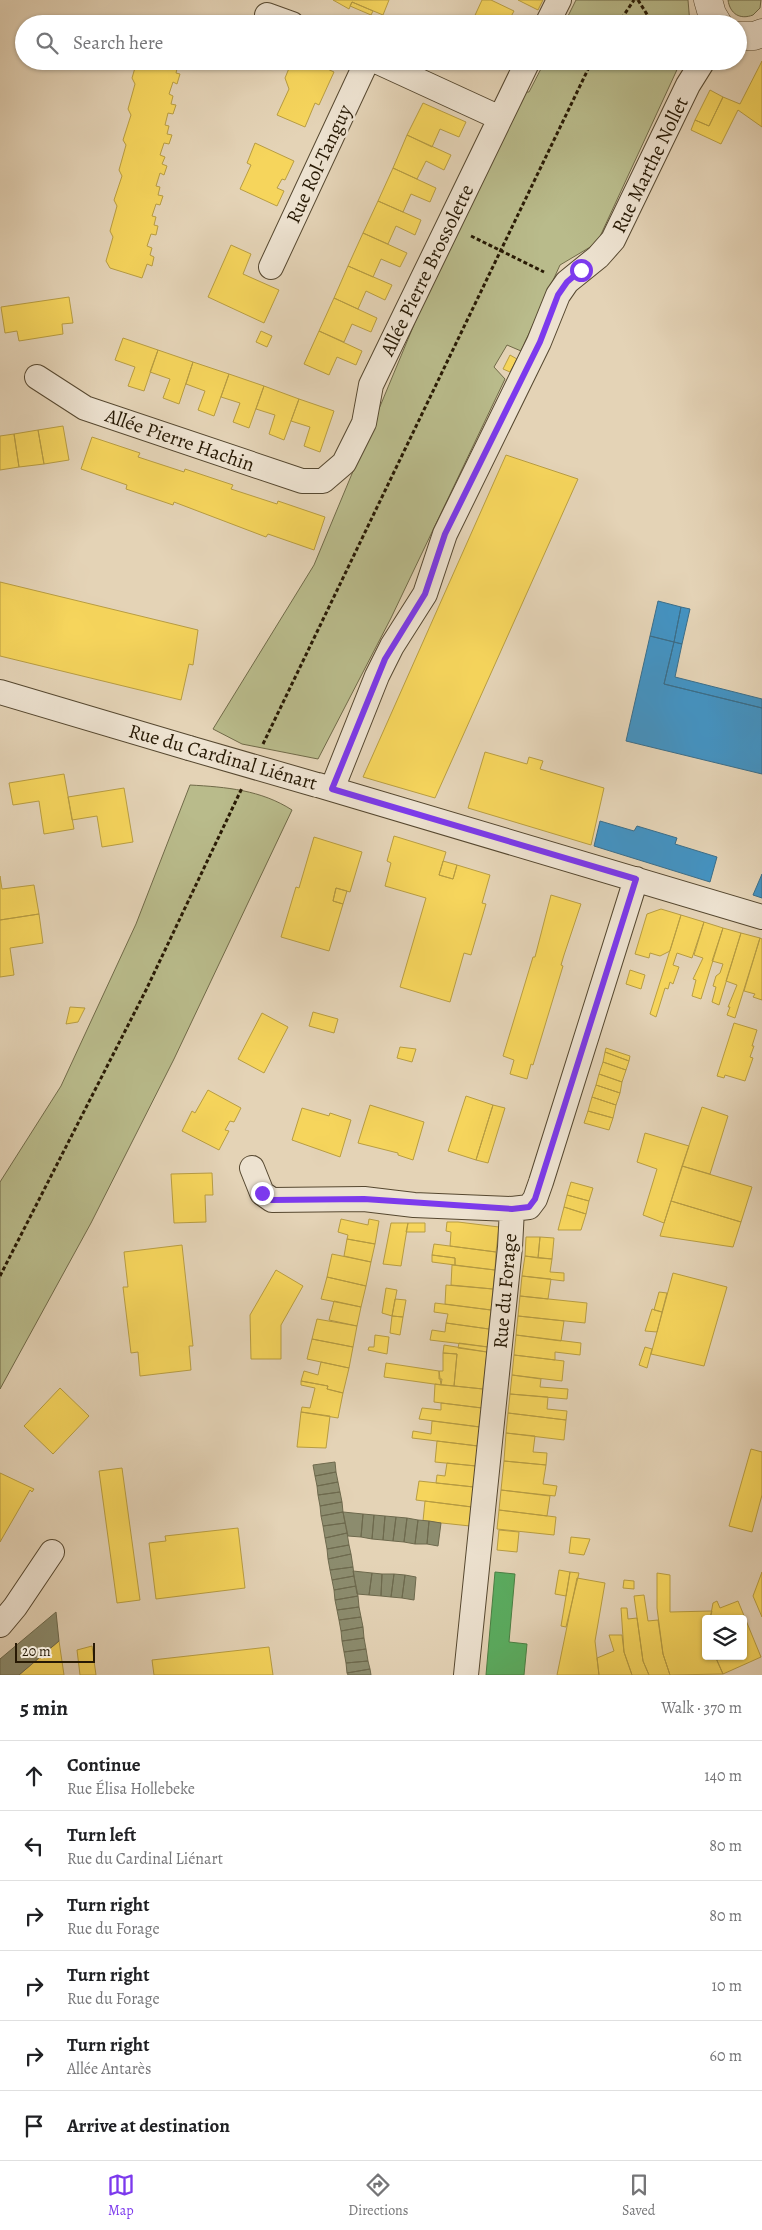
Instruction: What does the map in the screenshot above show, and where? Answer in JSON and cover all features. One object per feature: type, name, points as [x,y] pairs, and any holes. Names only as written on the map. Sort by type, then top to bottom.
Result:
[{"type":"street","points":[[552,15],[559,0]]},
{"type":"street","points":[[708,0],[713,15]]},
{"type":"street","name":"Rue Rol-Tanguy","points":[[271,267],[363,70]]},
{"type":"street","points":[[396,70],[500,118]]},
{"type":"street","name":"Allée Pierre Brossolette","points":[[330,478],[344,464],[364,423],[372,385],[524,70]]},
{"type":"street","name":"Rue Marthe Nollet","points":[[567,282],[607,249],[620,230],[688,85],[697,70]]},
{"type":"street","points":[[324,787],[385,659],[425,594],[445,534],[540,342],[558,295],[567,282]]},
{"type":"street","name":"Allée Pierre Hachin","points":[[37,377],[77,404],[104,414],[302,482],[317,482],[330,478]]},
{"type":"street","name":"Rue du Cardinal Liénart","points":[[0,692],[762,917]]},
{"type":"street","name":"Rue du Forage","points":[[466,1675],[509,1256],[512,1209],[529,1207],[535,1199],[636,879]]},
{"type":"street","points":[[252,1168],[262,1193],[272,1200],[364,1199],[512,1209]]},
{"type":"street","points":[[0,1625],[15,1607],[52,1552]]},
{"type":"path","points":[[624,15],[634,0]]},
{"type":"path","points":[[638,0],[647,15]]},
{"type":"path","points":[[262,747],[588,70]]},
{"type":"path","points":[[449,224],[499,251],[567,282]]},
{"type":"path","points":[[0,1276],[146,990],[245,783]]},
{"type":"green space","points":[[576,0],[688,0],[689,15],[568,15]]},
{"type":"green space","points":[[728,0],[761,0],[760,8],[753,15],[747,16],[736,15]]},
{"type":"green space","points":[[540,70],[677,70],[597,243],[560,265],[521,351],[507,345],[494,367],[505,379],[391,618],[318,759],[242,744],[213,729],[314,565],[458,219],[523,92],[529,92]]},
{"type":"green space","points":[[190,785],[217,787],[256,794],[280,803],[292,810],[174,1059],[91,1223],[0,1389],[0,1182],[61,1086],[136,924]]},
{"type":"building: Homes","points":[[333,0],[389,0],[383,15],[352,2],[349,9]]},
{"type":"building: Homes","points":[[482,0],[491,0],[514,11],[512,15],[475,15]]},
{"type":"building: Homes","points":[[518,0],[543,0],[538,10]]},
{"type":"building: Homes","points":[[352,2],[373,11],[371,15],[350,6]]},
{"type":"building: Homes","points":[[762,61],[762,127],[738,110],[721,144],[691,130],[695,120],[709,126],[723,97],[740,104]]},
{"type":"building: Homes","points":[[134,70],[177,70],[176,73],[180,74],[177,84],[173,82],[169,94],[173,96],[171,104],[176,105],[173,114],[168,113],[165,125],[169,126],[167,134],[172,135],[169,144],[164,143],[160,155],[165,157],[162,164],[167,166],[164,175],[160,173],[156,186],[160,187],[158,195],[163,196],[160,205],[156,204],[152,216],[156,217],[154,225],[158,226],[156,235],[151,234],[147,246],[152,248],[150,255],[154,257],[152,266],[147,264],[142,278],[110,268],[106,261],[113,237],[110,231],[117,206],[114,200],[122,176],[119,170],[126,145],[123,140],[131,115],[128,109],[135,84],[132,78]]},
{"type":"building: Homes","points":[[288,70],[330,70],[334,72],[319,105],[315,103],[305,127],[277,115],[289,89],[285,78]]},
{"type":"building: Homes","points":[[710,90],[723,97],[709,126],[695,120]]},
{"type":"building: Homes","points":[[423,103],[466,122],[459,137],[440,129],[432,147],[407,135]]},
{"type":"building: Homes","points":[[407,135],[451,155],[444,170],[426,161],[417,179],[393,168]]},
{"type":"building: Homes","points":[[255,143],[294,161],[285,180],[282,179],[277,188],[284,191],[277,206],[240,189],[251,165],[247,163]]},
{"type":"building: Homes","points":[[393,168],[436,188],[430,202],[411,194],[403,212],[378,201]]},
{"type":"building: Homes","points":[[378,201],[421,220],[415,235],[396,226],[388,244],[363,233]]},
{"type":"building: Homes","points":[[363,233],[407,253],[400,267],[381,259],[373,277],[348,266]]},
{"type":"building: Homes","points":[[231,245],[251,254],[243,274],[279,290],[264,323],[208,297]]},
{"type":"building: Homes","points":[[348,266],[392,285],[385,300],[366,291],[358,309],[334,298]]},
{"type":"building: Homes","points":[[69,297],[73,323],[62,324],[63,334],[19,341],[17,331],[5,333],[1,307]]},
{"type":"building: Homes","points":[[334,298],[377,318],[371,332],[352,324],[344,342],[319,331]]},
{"type":"building: Homes","points":[[261,331],[272,336],[267,347],[256,342]]},
{"type":"building: Homes","points":[[319,331],[362,351],[356,365],[337,357],[329,375],[304,364]]},
{"type":"building: Homes","points":[[123,338],[158,350],[144,391],[128,386],[135,367],[115,360]]},
{"type":"building: Homes","points":[[158,350],[193,362],[179,404],[163,398],[170,379],[150,372]]},
{"type":"building: Homes","points":[[510,355],[517,359],[510,372],[503,369]]},
{"type":"building: Homes","points":[[193,362],[229,374],[214,416],[198,410],[205,391],[186,384]]},
{"type":"building: Homes","points":[[229,374],[264,386],[249,428],[233,422],[240,403],[221,397]]},
{"type":"building: Homes","points":[[264,386],[299,399],[284,440],[269,434],[275,415],[256,409]]},
{"type":"building: Homes","points":[[299,399],[334,411],[320,452],[304,446],[310,427],[291,421]]},
{"type":"building: Homes","points":[[63,426],[69,460],[44,464],[38,430]]},
{"type":"building: Homes","points":[[38,430],[44,464],[19,467],[14,434]]},
{"type":"building: Homes","points":[[14,434],[19,467],[0,470],[0,436]]},
{"type":"building: Homes","points":[[92,437],[140,453],[138,457],[184,472],[185,469],[233,485],[231,489],[277,504],[278,501],[325,517],[314,550],[268,534],[266,537],[174,502],[173,505],[126,489],[127,485],[81,469]]},
{"type":"building: Homes","points":[[506,455],[578,479],[435,798],[363,777]]},
{"type":"building: Homes","points":[[0,582],[198,630],[193,665],[189,664],[181,700],[0,656]]},
{"type":"building: Homes","points":[[485,752],[527,764],[529,757],[543,761],[540,769],[604,788],[591,845],[468,808]]},
{"type":"building: Homes","points":[[64,774],[74,829],[44,834],[39,801],[13,805],[9,783]]},
{"type":"building: Homes","points":[[124,788],[133,842],[102,847],[97,816],[72,820],[68,797]]},
{"type":"building: Homes","points":[[394,836],[446,852],[439,875],[453,879],[457,865],[490,875],[482,903],[486,904],[471,955],[464,953],[450,1002],[400,987],[426,898],[385,886],[391,863],[387,861]]},
{"type":"building: Homes","points":[[314,837],[362,852],[350,892],[336,888],[333,901],[343,904],[329,951],[281,937],[296,887],[299,888]]},
{"type":"building: Homes","points":[[443,861],[457,865],[453,879],[439,875]]},
{"type":"building: Homes","points":[[0,876],[2,889],[34,885],[39,914],[0,920]]},
{"type":"building: Homes","points":[[336,888],[347,891],[343,904],[333,901]]},
{"type":"building: Homes","points":[[551,895],[581,904],[561,965],[563,966],[533,1065],[531,1064],[527,1079],[510,1074],[514,1060],[503,1056],[533,957],[535,957]]},
{"type":"building: Homes","points":[[661,909],[681,915],[670,951],[660,956],[650,953],[649,958],[635,954],[647,914]]},
{"type":"building: Homes","points":[[39,914],[43,943],[10,948],[14,975],[0,977],[0,920]]},
{"type":"building: Homes","points":[[681,915],[704,922],[692,958],[677,953],[673,965],[679,967],[673,984],[670,982],[668,989],[665,988],[656,1017],[650,1014]]},
{"type":"building: Homes","points":[[704,922],[723,928],[701,999],[692,996],[696,980],[693,979],[703,958],[694,955]]},
{"type":"building: Homes","points":[[723,928],[741,933],[719,1005],[712,1002],[716,987],[713,986],[723,964],[712,961]]},
{"type":"building: Homes","points":[[741,933],[760,938],[735,1018],[727,1015],[730,1007],[728,1007],[737,985],[726,981]]},
{"type":"building: Homes","points":[[760,938],[762,939],[762,1000],[753,997],[755,994],[744,991]]},
{"type":"building: Homes","points":[[630,970],[645,975],[641,989],[626,984]]},
{"type":"building: Homes","points":[[70,1007],[85,1008],[78,1022],[66,1024]]},
{"type":"building: Homes","points":[[313,1012],[338,1019],[334,1033],[309,1026]]},
{"type":"building: Homes","points":[[262,1013],[288,1027],[264,1073],[238,1059]]},
{"type":"building: Homes","points":[[734,1023],[757,1030],[750,1057],[753,1058],[745,1081],[725,1075],[724,1078],[717,1076]]},
{"type":"building: Homes","points":[[400,1047],[416,1049],[412,1062],[397,1058]]},
{"type":"building: Homes","points":[[606,1048],[630,1056],[629,1061],[605,1052]]},
{"type":"building: Homes","points":[[605,1052],[629,1061],[626,1070],[603,1062]]},
{"type":"building: Homes","points":[[603,1062],[626,1070],[622,1082],[599,1074]]},
{"type":"building: Homes","points":[[599,1074],[622,1082],[620,1093],[596,1085]]},
{"type":"building: Homes","points":[[596,1085],[620,1093],[616,1105],[592,1097]]},
{"type":"building: Homes","points":[[208,1090],[241,1108],[234,1122],[230,1121],[225,1130],[229,1131],[219,1150],[182,1131],[192,1111],[195,1113]]},
{"type":"building: Homes","points":[[466,1096],[493,1105],[476,1160],[448,1151]]},
{"type":"building: Homes","points":[[592,1097],[616,1105],[613,1118],[588,1111]]},
{"type":"building: Homes","points":[[370,1105],[424,1122],[413,1160],[398,1155],[398,1153],[358,1143]]},
{"type":"building: Homes","points":[[493,1105],[505,1108],[488,1163],[476,1160]]},
{"type":"building: Homes","points":[[702,1107],[728,1116],[710,1174],[682,1166]]},
{"type":"building: Homes","points":[[302,1108],[329,1116],[330,1113],[351,1120],[340,1157],[292,1140]]},
{"type":"building: Homes","points":[[588,1111],[613,1118],[609,1130],[584,1123]]},
{"type":"building: Homes","points":[[645,1133],[689,1146],[664,1223],[643,1215],[657,1169],[637,1162]]},
{"type":"building: Homes","points":[[682,1166],[752,1187],[741,1222],[671,1201]]},
{"type":"building: Homes","points":[[212,1173],[213,1195],[205,1195],[206,1222],[174,1223],[171,1174]]},
{"type":"building: Homes","points":[[571,1182],[593,1188],[589,1201],[567,1195]]},
{"type":"building: Homes","points":[[567,1195],[589,1201],[586,1214],[564,1207]]},
{"type":"building: Homes","points":[[671,1201],[741,1222],[733,1247],[660,1236]]},
{"type":"building: Homes","points":[[564,1207],[586,1214],[581,1230],[558,1230]]},
{"type":"building: Homes","points":[[341,1219],[368,1225],[369,1219],[379,1221],[375,1244],[347,1239],[348,1235],[338,1232]]},
{"type":"building: Homes","points":[[447,1222],[499,1227],[496,1252],[450,1246],[451,1232],[446,1231]]},
{"type":"building: Homes","points":[[391,1223],[408,1223],[401,1266],[383,1264]]},
{"type":"building: Homes","points":[[408,1223],[425,1223],[425,1232],[406,1232]]},
{"type":"building: Homes","points":[[526,1237],[540,1237],[538,1258],[525,1256]]},
{"type":"building: Homes","points":[[540,1237],[554,1238],[552,1259],[538,1258]]},
{"type":"building: Homes","points":[[347,1239],[375,1244],[371,1262],[344,1256]]},
{"type":"building: Homes","points":[[434,1244],[496,1252],[495,1270],[455,1265],[455,1258],[432,1255]]},
{"type":"building: Homes","points":[[182,1245],[193,1346],[189,1346],[191,1370],[140,1376],[138,1352],[131,1353],[123,1287],[128,1287],[124,1252]]},
{"type":"building: Homes","points":[[332,1254],[371,1262],[366,1286],[327,1277]]},
{"type":"building: Homes","points":[[432,1255],[455,1258],[455,1265],[432,1262]]},
{"type":"building: Homes","points":[[525,1256],[552,1259],[550,1272],[564,1273],[564,1281],[522,1276]]},
{"type":"building: Homes","points":[[452,1265],[495,1270],[493,1289],[451,1285]]},
{"type":"building: Homes","points":[[276,1270],[303,1286],[281,1325],[281,1359],[251,1359],[250,1315]]},
{"type":"building: Homes","points":[[673,1273],[727,1287],[704,1366],[651,1354]]},
{"type":"building: Homes","points":[[522,1276],[551,1279],[548,1299],[520,1296]]},
{"type":"building: Homes","points":[[327,1277],[366,1286],[361,1307],[321,1299]]},
{"type":"building: Homes","points":[[446,1285],[493,1289],[491,1310],[445,1304]]},
{"type":"building: Homes","points":[[386,1288],[397,1290],[392,1316],[382,1313]]},
{"type":"building: Homes","points":[[659,1292],[667,1293],[662,1312],[654,1310]]},
{"type":"building: Homes","points":[[520,1296],[587,1303],[585,1323],[518,1316]]},
{"type":"building: Homes","points":[[395,1299],[406,1300],[403,1317],[392,1316]]},
{"type":"building: Homes","points":[[334,1301],[361,1307],[357,1326],[329,1320]]},
{"type":"building: Homes","points":[[435,1303],[491,1310],[489,1329],[446,1323],[448,1314],[434,1312]]},
{"type":"building: Homes","points":[[652,1309],[662,1312],[657,1332],[645,1331]]},
{"type":"building: Homes","points":[[392,1316],[403,1317],[400,1335],[390,1333]]},
{"type":"building: Homes","points":[[518,1316],[564,1321],[561,1341],[516,1335]]},
{"type":"building: Homes","points":[[317,1319],[357,1326],[353,1347],[312,1339]]},
{"type":"building: Homes","points":[[446,1323],[489,1329],[488,1347],[430,1340],[432,1330],[445,1332]]},
{"type":"building: Homes","points":[[375,1335],[389,1337],[387,1354],[368,1350],[369,1347],[374,1347]]},
{"type":"building: Homes","points":[[516,1335],[581,1343],[580,1355],[555,1352],[555,1360],[514,1355]]},
{"type":"building: Homes","points":[[312,1339],[353,1347],[349,1368],[307,1359]]},
{"type":"building: Homes","points":[[459,1343],[488,1347],[487,1352],[458,1348]]},
{"type":"building: Homes","points":[[444,1345],[487,1352],[483,1389],[454,1386],[457,1354],[443,1353]]},
{"type":"building: Homes","points":[[645,1347],[652,1349],[647,1368],[639,1365]]},
{"type":"building: Homes","points":[[443,1353],[457,1354],[454,1386],[441,1385],[442,1379],[439,1379],[439,1371],[443,1371]]},
{"type":"building: Homes","points":[[514,1355],[564,1361],[562,1381],[512,1375]]},
{"type":"building: Homes","points":[[321,1362],[349,1368],[343,1393],[327,1389],[328,1386],[301,1381],[304,1371],[318,1375]]},
{"type":"building: Homes","points":[[386,1363],[439,1371],[441,1385],[384,1377]]},
{"type":"building: Homes","points":[[512,1375],[541,1379],[540,1387],[568,1389],[567,1399],[510,1394]]},
{"type":"building: Homes","points":[[301,1381],[328,1386],[327,1389],[343,1393],[338,1418],[301,1412],[302,1407],[310,1408],[315,1388],[301,1385]]},
{"type":"building: Homes","points":[[435,1384],[483,1389],[482,1408],[434,1402]]},
{"type":"building: Homes","points":[[60,1388],[89,1416],[53,1454],[24,1426]]},
{"type":"building: Homes","points":[[510,1394],[548,1397],[547,1409],[567,1411],[566,1420],[508,1413]]},
{"type":"building: Homes","points":[[441,1403],[482,1408],[480,1427],[419,1419],[422,1408],[441,1410]]},
{"type":"building: Homes","points":[[301,1412],[330,1416],[326,1448],[297,1447]]},
{"type":"building: Homes","points":[[508,1413],[566,1420],[564,1440],[506,1433]]},
{"type":"building: Homes","points":[[432,1421],[480,1427],[478,1446],[412,1438],[413,1431],[431,1434]]},
{"type":"building: Homes","points":[[506,1433],[535,1436],[533,1452],[547,1453],[546,1465],[504,1461]]},
{"type":"building: Homes","points":[[437,1441],[478,1446],[476,1466],[435,1462]]},
{"type":"building: Homes","points":[[751,1449],[762,1452],[762,1495],[752,1532],[729,1526]]},
{"type":"building: Homes","points":[[504,1461],[546,1465],[543,1484],[557,1486],[555,1496],[501,1490]]},
{"type":"building: Homes","points":[[447,1463],[476,1466],[474,1487],[436,1483],[437,1475],[445,1476]]},
{"type":"building: Homes","points":[[122,1468],[140,1600],[117,1603],[99,1471]]},
{"type":"building: Homes","points":[[0,1473],[34,1489],[32,1492],[30,1490],[0,1542]]},
{"type":"building: Homes","points":[[419,1481],[474,1487],[472,1507],[416,1500]]},
{"type":"building: Homes","points":[[501,1490],[550,1496],[547,1516],[499,1510]]},
{"type":"building: Homes","points":[[425,1501],[472,1507],[470,1526],[423,1521]]},
{"type":"building: Homes","points":[[499,1510],[556,1517],[554,1535],[497,1529]]},
{"type":"building: Homes","points":[[238,1528],[245,1588],[156,1599],[149,1543],[166,1541],[165,1536]]},
{"type":"building: Homes","points":[[499,1530],[519,1532],[517,1552],[497,1550]]},
{"type":"building: Homes","points":[[571,1537],[590,1539],[584,1555],[569,1553]]},
{"type":"building: Homes","points":[[559,1570],[570,1572],[566,1596],[555,1594]]},
{"type":"building: Homes","points":[[570,1572],[579,1573],[566,1627],[561,1626]]},
{"type":"building: Homes","points":[[762,1572],[762,1617],[753,1596]]},
{"type":"building: Homes","points":[[657,1573],[670,1575],[670,1612],[712,1611],[711,1615],[702,1615],[702,1660],[717,1660],[723,1674],[670,1675],[663,1654],[657,1608]]},
{"type":"building: Homes","points":[[577,1578],[605,1583],[595,1641],[599,1675],[557,1675]]},
{"type":"building: Homes","points":[[624,1580],[634,1581],[634,1589],[623,1588]]},
{"type":"building: Homes","points":[[644,1595],[648,1621],[658,1620],[663,1654],[670,1675],[649,1675],[643,1661],[634,1596]]},
{"type":"building: Homes","points":[[717,1601],[720,1608],[738,1601],[744,1615],[711,1615],[713,1603]]},
{"type":"building: Homes","points":[[621,1608],[627,1608],[628,1619],[637,1618],[643,1661],[649,1675],[632,1675],[624,1652]]},
{"type":"building: Homes","points":[[747,1623],[761,1657],[723,1674],[717,1660],[747,1660]]},
{"type":"building: Homes","points":[[609,1635],[622,1635],[624,1652],[632,1675],[599,1675],[597,1658],[614,1651]]},
{"type":"building: Homes","points":[[59,1641],[64,1675],[19,1675]]},
{"type":"building: Homes","points":[[92,1646],[96,1675],[80,1675],[77,1650]]},
{"type":"building: Homes","points":[[269,1647],[273,1675],[154,1675],[152,1660]]},
{"type":"building: Schools","points":[[658,601],[681,607],[674,642],[650,636]]},
{"type":"building: Schools","points":[[681,607],[690,609],[682,644],[674,642]]},
{"type":"building: Schools","points":[[650,636],[674,642],[664,684],[762,708],[762,774],[626,741]]},
{"type":"building: Schools","points":[[674,642],[682,644],[675,677],[762,699],[762,708],[664,684]]},
{"type":"building: Schools","points":[[600,821],[634,831],[637,826],[677,838],[675,844],[717,857],[710,882],[594,846]]},
{"type":"building: Schools","points":[[762,874],[762,898],[753,895]]},
{"type":"building: Public","points":[[495,1572],[515,1574],[509,1642],[527,1644],[524,1675],[486,1675]]},
{"type":"building: Industry","points":[[335,1462],[336,1472],[315,1476],[313,1465]]},
{"type":"building: Industry","points":[[336,1472],[338,1482],[317,1486],[315,1476]]},
{"type":"building: Industry","points":[[338,1482],[340,1492],[318,1495],[317,1486]]},
{"type":"building: Industry","points":[[340,1492],[342,1502],[320,1506],[318,1495]]},
{"type":"building: Industry","points":[[342,1502],[343,1512],[321,1516],[320,1506]]},
{"type":"building: Industry","points":[[343,1512],[345,1523],[323,1526],[321,1516]]},
{"type":"building: Industry","points":[[343,1512],[363,1514],[361,1537],[348,1536]]},
{"type":"building: Industry","points":[[363,1514],[374,1515],[372,1539],[361,1537]]},
{"type":"building: Industry","points":[[374,1515],[385,1516],[383,1540],[372,1539]]},
{"type":"building: Industry","points":[[385,1516],[396,1517],[393,1541],[383,1540]]},
{"type":"building: Industry","points":[[396,1517],[407,1518],[404,1542],[393,1541]]},
{"type":"building: Industry","points":[[407,1518],[418,1520],[415,1544],[404,1542]]},
{"type":"building: Industry","points":[[418,1520],[429,1521],[427,1544],[415,1544]]},
{"type":"building: Industry","points":[[429,1521],[441,1523],[438,1546],[427,1544]]},
{"type":"building: Industry","points":[[345,1523],[347,1533],[325,1538],[323,1526]]},
{"type":"building: Industry","points":[[347,1533],[349,1545],[327,1549],[325,1538]]},
{"type":"building: Industry","points":[[349,1545],[351,1554],[328,1559],[327,1549]]},
{"type":"building: Industry","points":[[351,1554],[353,1567],[330,1570],[328,1559]]},
{"type":"building: Industry","points":[[353,1567],[354,1576],[332,1580],[330,1570]]},
{"type":"building: Industry","points":[[353,1571],[372,1573],[369,1595],[357,1594]]},
{"type":"building: Industry","points":[[372,1573],[382,1574],[381,1596],[369,1595]]},
{"type":"building: Industry","points":[[382,1574],[394,1574],[391,1597],[381,1596]]},
{"type":"building: Industry","points":[[394,1574],[405,1575],[402,1598],[391,1597]]},
{"type":"building: Industry","points":[[405,1575],[416,1577],[414,1600],[402,1598]]},
{"type":"building: Industry","points":[[354,1576],[356,1586],[334,1590],[332,1580]]},
{"type":"building: Industry","points":[[356,1586],[358,1596],[335,1600],[334,1590]]},
{"type":"building: Industry","points":[[358,1596],[359,1607],[337,1610],[335,1600]]},
{"type":"building: Industry","points":[[359,1607],[361,1617],[339,1620],[337,1610]]},
{"type":"building: Industry","points":[[56,1612],[59,1641],[19,1675],[0,1675],[0,1659]]},
{"type":"building: Industry","points":[[361,1617],[363,1627],[341,1631],[339,1620]]},
{"type":"building: Industry","points":[[363,1627],[364,1638],[342,1641],[341,1631]]},
{"type":"building: Industry","points":[[364,1638],[366,1649],[344,1652],[342,1641]]},
{"type":"building: Industry","points":[[366,1649],[368,1661],[346,1663],[344,1652]]},
{"type":"building: Industry","points":[[368,1661],[370,1669],[347,1673],[346,1663]]},
{"type":"building: Industry","points":[[370,1669],[371,1675],[348,1675],[347,1673]]},
{"type":"route","points":[[262,1193],[272,1200],[364,1199],[414,1204],[512,1209],[529,1207],[535,1199],[636,879],[332,789],[385,659],[425,594],[434,571],[440,545],[540,342],[558,295],[567,282],[581,270]]}]
